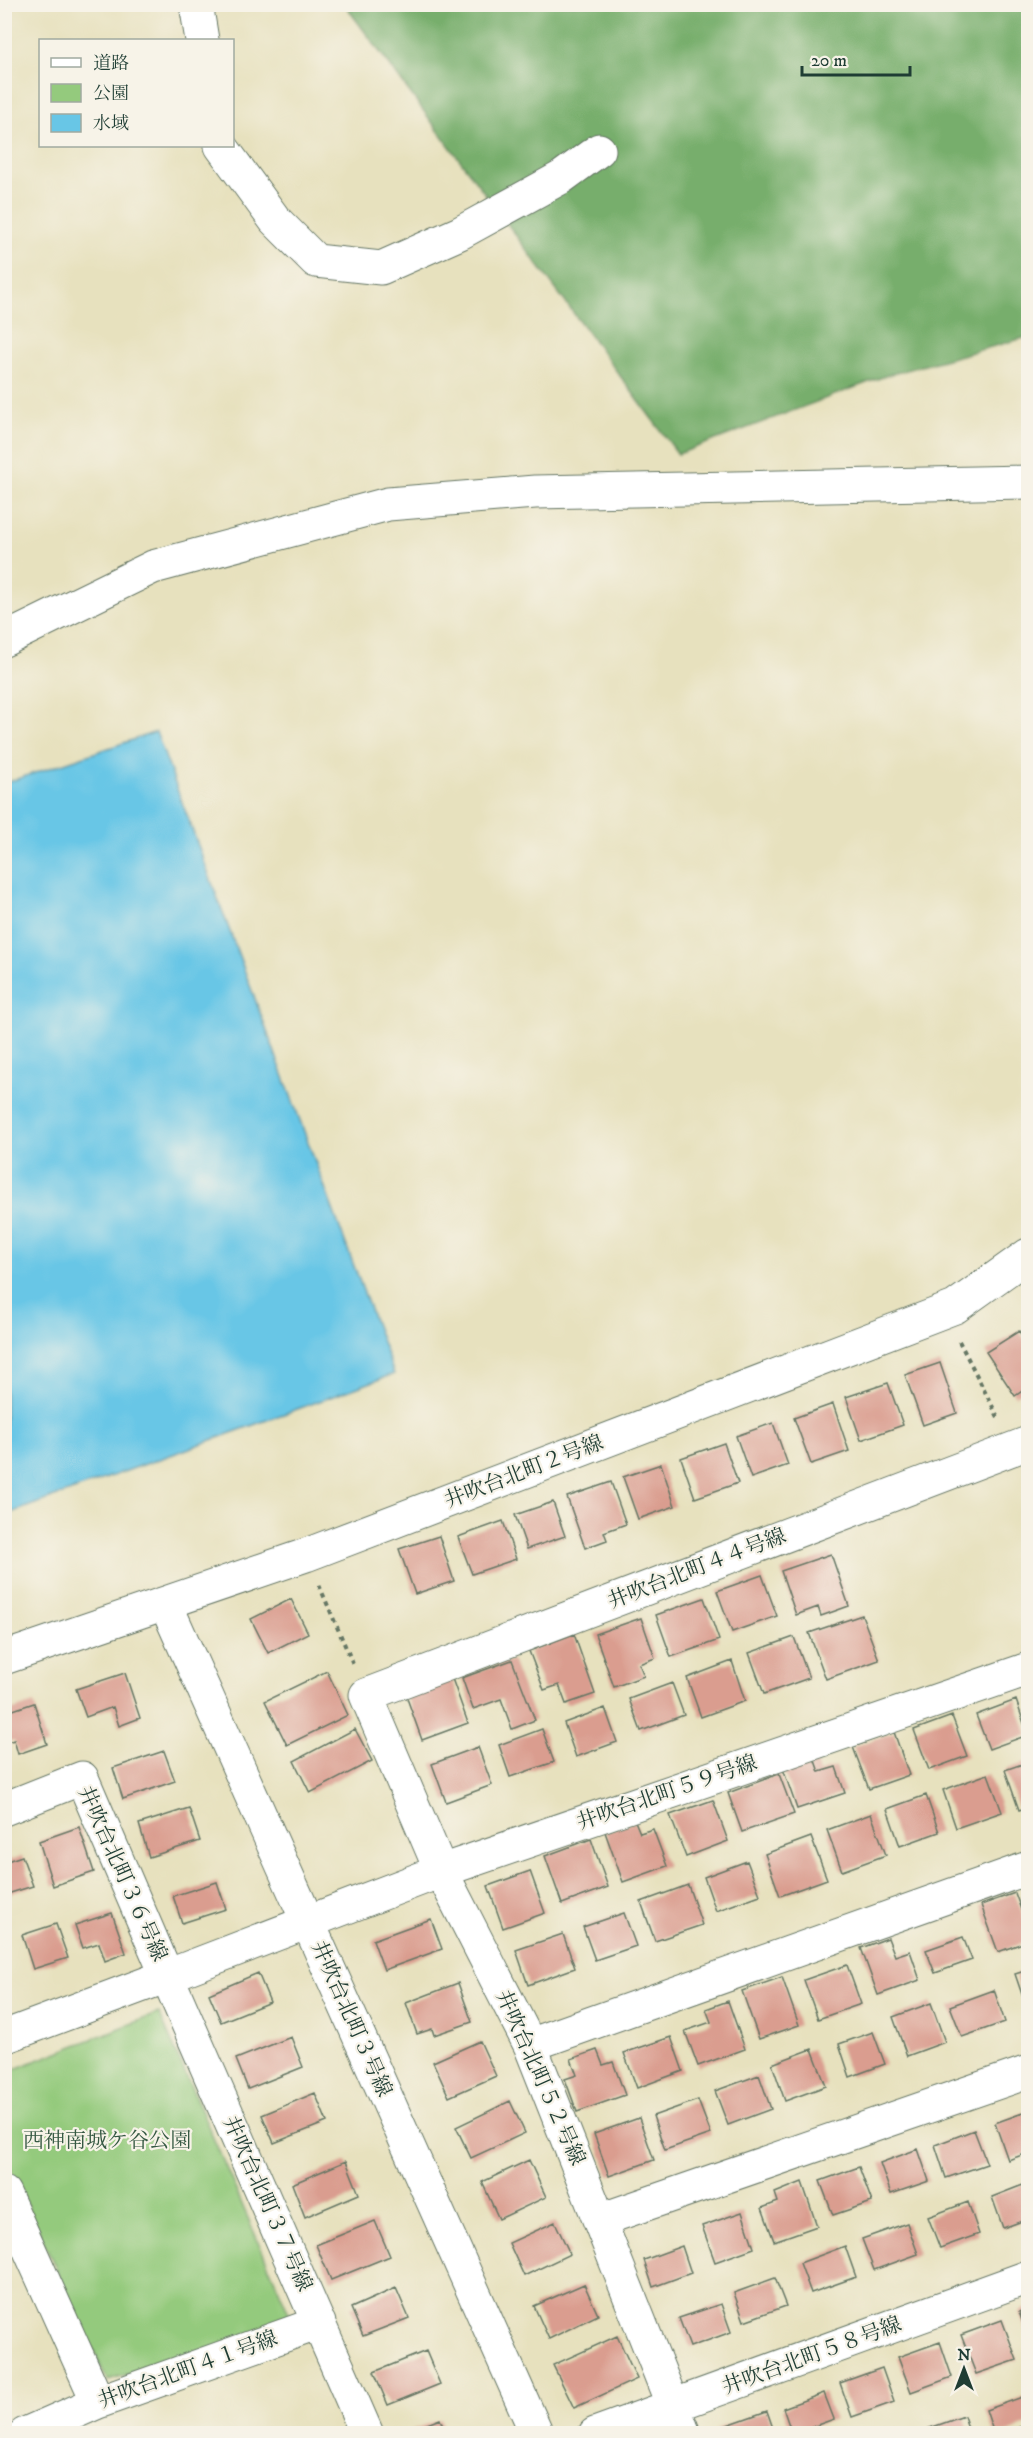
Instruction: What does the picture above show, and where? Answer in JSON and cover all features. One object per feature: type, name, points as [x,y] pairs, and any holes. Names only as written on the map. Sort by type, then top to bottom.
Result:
[{"type":"street","points":[[196,4],[202,39]]},
{"type":"street","points":[[222,147],[275,220],[316,261],[381,268],[460,234],[562,177],[599,150]]},
{"type":"street","points":[[4,640],[153,567],[388,504],[535,492],[1029,482]]},
{"type":"street","name":"井吹台北町２号線","points":[[4,1658],[166,1605],[306,1555],[955,1307],[1029,1256]]},
{"type":"street","name":"井吹台北町４４号線","points":[[366,1695],[1021,1446]]},
{"type":"street","name":"井吹台北町３号線","points":[[166,1605],[537,2433]]},
{"type":"street","name":"井吹台北町５９号線","points":[[308,1923],[441,1871],[1029,1669]]},
{"type":"street","name":"井吹台北町５２号線","points":[[366,1695],[441,1871],[530,2045],[679,2420]]},
{"type":"street","name":"井吹台北町３６号線","points":[[4,1809],[82,1778],[167,1976]]},
{"type":"street","points":[[530,2045],[1029,1868]]},
{"type":"street","name":"井吹台北町３６号線","points":[[4,2037],[308,1923]]},
{"type":"street","name":"井吹台北町３７号線","points":[[167,1976],[367,2433]]},
{"type":"street","points":[[600,2220],[1029,2072]]},
{"type":"street","points":[[4,2193],[12,2230],[98,2402]]},
{"type":"street","name":"井吹台北町５８号線","points":[[595,2433],[679,2420],[1029,2277]]},
{"type":"street","name":"井吹台北町４１号線","points":[[25,2433],[98,2402],[319,2323]]},
{"type":"path","points":[[944,1311],[1021,1446]]},
{"type":"path","points":[[306,1555],[366,1695]]},
{"type":"green space","points":[[345,5],[1028,5],[1028,337],[888,375],[678,454]]},
{"type":"green space","name":"西神南城ケ谷公園","points":[[159,2013],[296,2329],[107,2380],[5,2157],[4,2073]]},
{"type":"water","points":[[156,732],[394,1374],[5,1515],[5,783]]},
{"type":"building","points":[[1019,1331],[1028,1344],[1028,1387],[1015,1396],[986,1352]]},
{"type":"building","points":[[940,1363],[957,1413],[923,1425],[905,1375]]},
{"type":"building","points":[[888,1383],[903,1425],[861,1440],[846,1397]]},
{"type":"building","points":[[833,1404],[849,1451],[811,1464],[794,1418]]},
{"type":"building","points":[[773,1423],[788,1465],[751,1478],[736,1436]]},
{"type":"building","points":[[724,1443],[738,1483],[695,1498],[681,1458]]},
{"type":"building","points":[[661,1464],[675,1506],[638,1519],[623,1477]]},
{"type":"building","points":[[611,1482],[626,1524],[604,1532],[607,1540],[585,1548],[567,1497]]},
{"type":"building","points":[[553,1502],[565,1536],[527,1549],[515,1515]]},
{"type":"building","points":[[503,1521],[516,1559],[472,1574],[458,1537]]},
{"type":"building","points":[[439,1536],[454,1581],[415,1594],[399,1549]]},
{"type":"building","points":[[831,1554],[849,1606],[821,1616],[818,1607],[796,1615],[781,1571]]},
{"type":"building","points":[[762,1575],[777,1616],[732,1632],[717,1591]]},
{"type":"building","points":[[704,1598],[719,1640],[671,1657],[656,1615]]},
{"type":"building","points":[[291,1599],[308,1633],[268,1653],[251,1619]]},
{"type":"building","points":[[862,1615],[879,1660],[826,1679],[809,1633]]},
{"type":"building","points":[[641,1618],[655,1658],[639,1664],[644,1676],[614,1687],[595,1634]]},
{"type":"building","points":[[574,1634],[595,1694],[566,1704],[559,1685],[544,1690],[529,1651]]},
{"type":"building","points":[[794,1637],[809,1678],[764,1694],[749,1653]]},
{"type":"building","points":[[512,1660],[535,1720],[512,1729],[501,1699],[473,1709],[462,1678]]},
{"type":"building","points":[[732,1661],[745,1701],[701,1717],[687,1678]]},
{"type":"building","points":[[327,1671],[348,1715],[287,1745],[265,1701]]},
{"type":"building","points":[[125,1673],[140,1718],[119,1726],[113,1707],[86,1717],[76,1689]]},
{"type":"building","points":[[450,1673],[468,1723],[422,1740],[404,1690]]},
{"type":"building","points":[[672,1683],[684,1715],[641,1731],[629,1699]]},
{"type":"building","points":[[1016,1700],[1028,1735],[989,1749],[976,1715]]},
{"type":"building","points":[[34,1703],[47,1744],[18,1754],[14,1740],[4,1743],[4,1713]]},
{"type":"building","points":[[605,1708],[617,1742],[576,1757],[564,1723]]},
{"type":"building","points":[[952,1716],[967,1756],[929,1770],[914,1730]]},
{"type":"building","points":[[355,1729],[372,1761],[310,1793],[294,1761]]},
{"type":"building","points":[[542,1729],[554,1762],[510,1777],[499,1745]]},
{"type":"building","points":[[894,1732],[909,1775],[869,1789],[853,1747]]},
{"type":"building","points":[[478,1747],[492,1785],[446,1802],[432,1764]]},
{"type":"building","points":[[164,1751],[175,1781],[123,1799],[113,1768]]},
{"type":"building","points":[[813,1755],[819,1772],[836,1767],[845,1793],[797,1809],[782,1766]]},
{"type":"building","points":[[1028,1762],[1028,1807],[1019,1810],[1005,1770]]},
{"type":"building","points":[[779,1774],[794,1814],[742,1832],[728,1793]]},
{"type":"building","points":[[988,1774],[1002,1812],[956,1828],[943,1790]]},
{"type":"building","points":[[926,1795],[939,1832],[900,1846],[887,1809]]},
{"type":"building","points":[[713,1800],[728,1841],[686,1857],[670,1815]]},
{"type":"building","points":[[189,1808],[200,1841],[149,1857],[139,1824]]},
{"type":"building","points":[[871,1814],[886,1855],[842,1871],[827,1830]]},
{"type":"building","points":[[635,1821],[640,1833],[653,1829],[667,1866],[623,1882],[605,1832]]},
{"type":"building","points":[[79,1827],[94,1872],[53,1886],[39,1841]]},
{"type":"building","points":[[811,1837],[827,1879],[780,1896],[765,1854]]},
{"type":"building","points":[[591,1839],[608,1887],[562,1904],[545,1856]]},
{"type":"building","points":[[5,1854],[7,1861],[22,1856],[33,1886],[4,1895]]},
{"type":"building","points":[[747,1861],[760,1895],[716,1911],[704,1877]]},
{"type":"building","points":[[530,1871],[545,1913],[503,1928],[488,1886]]},
{"type":"building","points":[[217,1882],[226,1909],[182,1923],[173,1896]]},
{"type":"building","points":[[688,1885],[702,1925],[655,1941],[641,1902]]},
{"type":"building","points":[[1015,1893],[1028,1929],[1028,1941],[998,1952],[981,1905]]},
{"type":"building","points":[[112,1913],[126,1953],[105,1961],[99,1943],[83,1948],[75,1925]]},
{"type":"building","points":[[624,1913],[636,1946],[595,1960],[583,1927]]},
{"type":"building","points":[[431,1919],[442,1949],[384,1970],[373,1940]]},
{"type":"building","points":[[56,1924],[68,1958],[33,1969],[22,1935]]},
{"type":"building","points":[[563,1934],[575,1968],[528,1985],[516,1950]]},
{"type":"building","points":[[963,1937],[972,1960],[935,1973],[926,1950]]},
{"type":"building","points":[[888,1938],[895,1956],[910,1951],[920,1980],[878,1995],[861,1948]]},
{"type":"building","points":[[847,1965],[861,2004],[818,2019],[804,1980]]},
{"type":"building","points":[[1028,1970],[1028,2012],[1015,1974]]},
{"type":"building","points":[[258,1973],[270,2002],[221,2022],[209,1994]]},
{"type":"building","points":[[782,1977],[799,2025],[759,2039],[742,1991]]},
{"type":"building","points":[[458,1983],[472,2022],[434,2035],[432,2029],[417,2034],[406,2003]]},
{"type":"building","points":[[994,1990],[1005,2022],[962,2037],[950,2006]]},
{"type":"building","points":[[728,2001],[745,2049],[698,2066],[685,2031],[711,2022],[706,2009]]},
{"type":"building","points":[[931,2003],[945,2042],[907,2056],[893,2017]]},
{"type":"building","points":[[873,2032],[885,2064],[850,2077],[839,2044]]},
{"type":"building","points":[[291,2037],[303,2067],[248,2089],[236,2059]]},
{"type":"building","points":[[671,2037],[683,2071],[637,2088],[624,2053]]},
{"type":"building","points":[[480,2041],[496,2076],[449,2097],[433,2062]]},
{"type":"building","points":[[812,2049],[826,2086],[785,2101],[772,2064]]},
{"type":"building","points":[[597,2050],[603,2065],[613,2062],[625,2095],[577,2112],[565,2079],[577,2075],[571,2059]]},
{"type":"building","points":[[759,2075],[771,2109],[728,2125],[715,2091]]},
{"type":"building","points":[[315,2093],[327,2122],[274,2143],[262,2115]]},
{"type":"building","points":[[698,2100],[711,2134],[665,2150],[653,2116]]},
{"type":"building","points":[[510,2101],[525,2133],[471,2158],[456,2127]]},
{"type":"building","points":[[1028,2111],[1028,2153],[1008,2160],[995,2123]]},
{"type":"building","points":[[639,2118],[654,2160],[609,2176],[594,2134]]},
{"type":"building","points":[[974,2130],[987,2164],[946,2178],[935,2145]]},
{"type":"building","points":[[918,2149],[929,2181],[891,2194],[880,2163]]},
{"type":"building","points":[[529,2160],[546,2197],[499,2219],[482,2182]]},
{"type":"building","points":[[346,2161],[359,2194],[305,2217],[292,2184]]},
{"type":"building","points":[[859,2167],[872,2202],[833,2215],[820,2181]]},
{"type":"building","points":[[802,2182],[817,2226],[774,2241],[762,2208],[778,2202],[775,2193]]},
{"type":"building","points":[[1028,2183],[1028,2219],[1003,2228],[992,2197]]},
{"type":"building","points":[[968,2202],[979,2234],[940,2248],[928,2217]]},
{"type":"building","points":[[742,2212],[754,2248],[715,2262],[702,2226]]},
{"type":"building","points":[[375,2221],[390,2256],[331,2280],[316,2245]]},
{"type":"building","points":[[555,2222],[570,2254],[524,2276],[509,2243]]},
{"type":"building","points":[[907,2223],[918,2254],[874,2270],[862,2239]]},
{"type":"building","points":[[682,2246],[691,2273],[653,2287],[644,2260]]},
{"type":"building","points":[[845,2246],[856,2277],[811,2293],[800,2263]]},
{"type":"building","points":[[775,2278],[786,2306],[744,2321],[734,2293]]},
{"type":"building","points":[[584,2284],[598,2315],[549,2339],[534,2306]]},
{"type":"building","points":[[396,2288],[409,2318],[363,2336],[351,2308]]},
{"type":"building","points":[[721,2304],[731,2332],[690,2347],[679,2318]]},
{"type":"building","points":[[1028,2308],[1028,2338],[1019,2312]]},
{"type":"building","points":[[1002,2320],[1017,2360],[976,2374],[961,2335]]},
{"type":"building","points":[[617,2336],[637,2379],[574,2408],[553,2365]]},
{"type":"building","points":[[940,2342],[952,2377],[911,2392],[898,2357]]},
{"type":"building","points":[[426,2351],[440,2384],[388,2405],[374,2372]]},
{"type":"building","points":[[882,2368],[894,2402],[852,2417],[840,2383]]},
{"type":"building","points":[[824,2393],[834,2419],[792,2434],[783,2408]]},
{"type":"building","points":[[1025,2396],[1028,2406],[1028,2424],[1004,2434],[994,2434],[986,2410]]},
{"type":"building","points":[[767,2411],[775,2434],[718,2434],[716,2429]]},
{"type":"building","points":[[964,2416],[970,2434],[928,2434],[927,2429]]},
{"type":"building","points":[[440,2419],[446,2434],[404,2434],[404,2433]]}]
